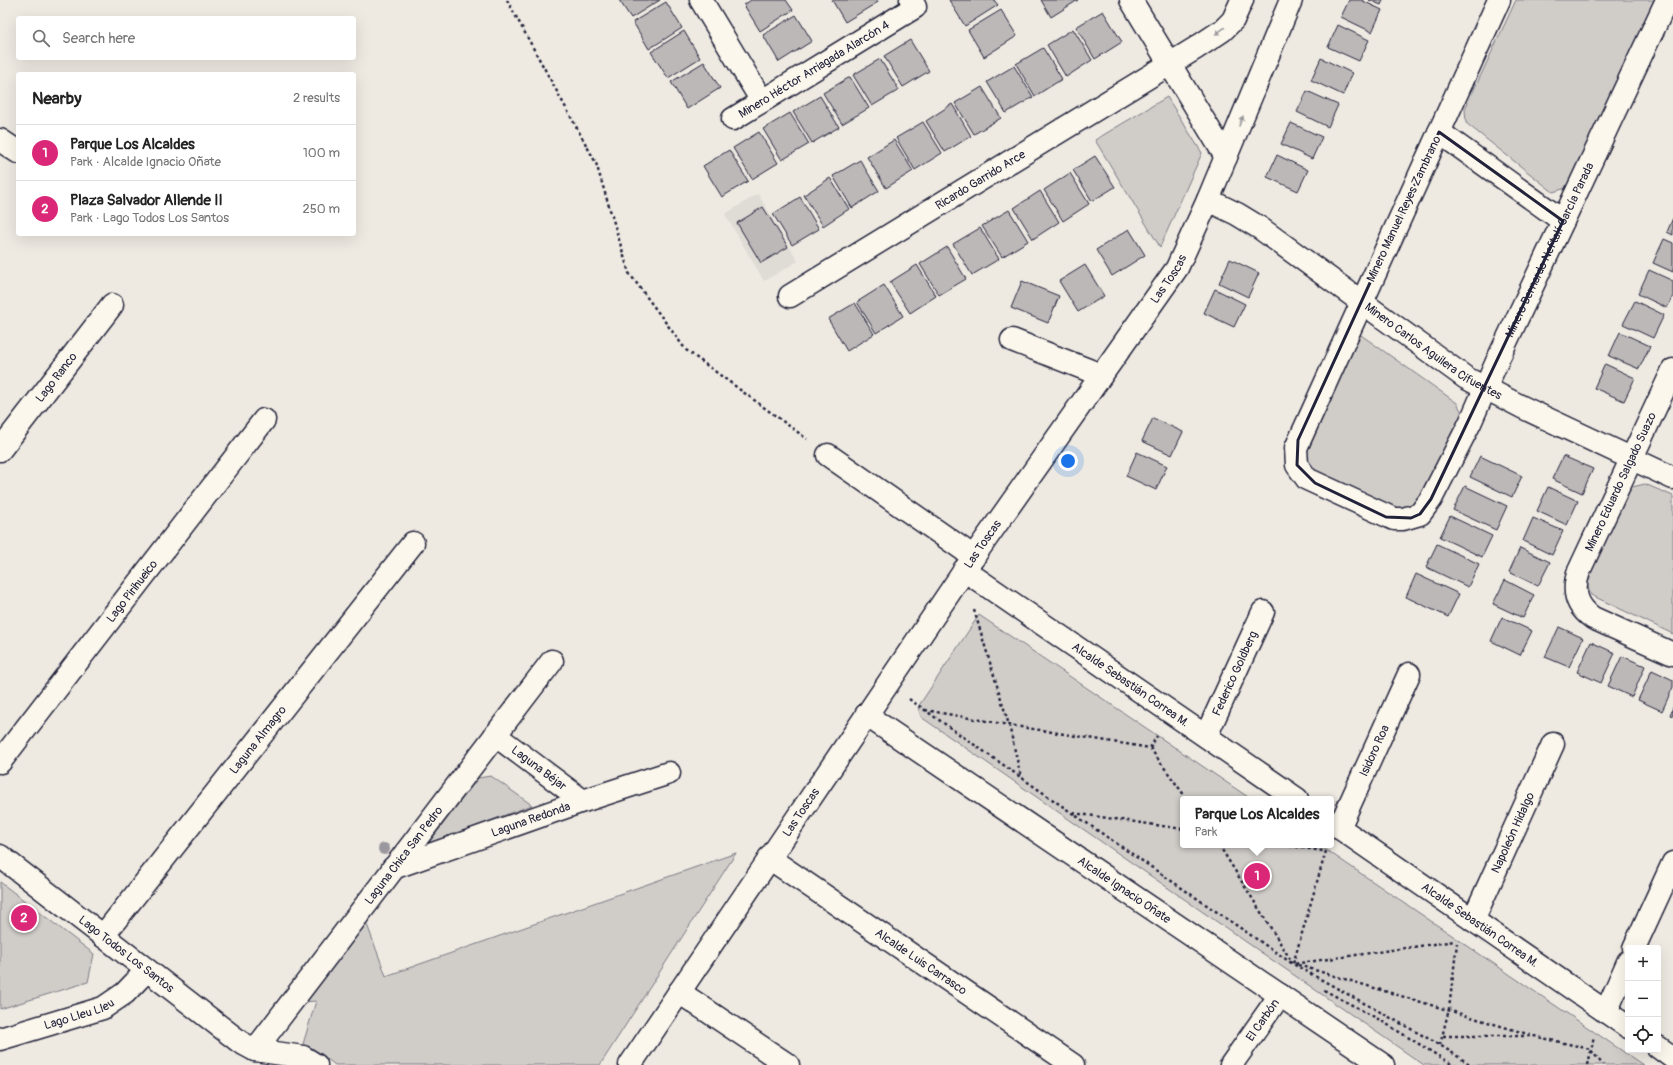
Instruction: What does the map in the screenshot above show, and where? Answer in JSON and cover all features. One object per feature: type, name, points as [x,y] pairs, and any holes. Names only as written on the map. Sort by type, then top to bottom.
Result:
[{"type":"street","points":[[701,0],[762,101]]},
{"type":"street","points":[[1131,0],[1226,157]]},
{"type":"street","points":[[1170,64],[1223,30],[1233,20],[1242,0]]},
{"type":"street","name":"Las Toscas","points":[[630,1065],[969,563],[1177,268],[1208,200],[1291,0]]},
{"type":"street","name":"Minero Manuel Reyes Zambrano","points":[[1431,499],[1420,514],[1411,518],[1398,519],[1386,517],[1307,479],[1297,465],[1295,456],[1298,440],[1499,0]]},
{"type":"street","name":"Minero Bernardo Neftalí García Parada","points":[[1431,499],[1470,423],[1667,0]]},
{"type":"street","name":"Minero Héctor Arriagada Alarcón 4","points":[[733,119],[913,3]]},
{"type":"street","name":"Ricardo Garrido Arce","points":[[790,296],[1170,64]]},
{"type":"street","points":[[1439,132],[1564,221]]},
{"type":"street","points":[[0,140],[16,151]]},
{"type":"street","name":"Minero Carlos Aguilera Cifuentes","points":[[1208,200],[1238,214],[1260,228],[1447,364],[1485,388],[1673,478]]},
{"type":"street","name":"Lago Ranco","points":[[0,450],[112,305]]},
{"type":"street","points":[[1012,340],[1101,375]]},
{"type":"street","name":"Minero Eduardo Salgado Suazo","points":[[1673,370],[1576,580],[1576,597],[1586,613],[1593,618],[1673,654]]},
{"type":"street","name":"Lago Pirihueico","points":[[0,762],[264,420]]},
{"type":"street","name":"Alcalde Sebastián Correa M.","points":[[828,455],[969,563],[1206,736],[1293,796]]},
{"type":"street","name":"Laguna Almagro","points":[[103,936],[413,543]]},
{"type":"street","name":"Federico Goldberg","points":[[1206,736],[1263,612]]},
{"type":"street","name":"Laguna Chica San Pedro","points":[[255,1050],[552,661]]},
{"type":"street","name":"Isidoro Roa","points":[[1335,825],[1409,674]]},
{"type":"street","name":"Alcalde Ignacio Oñate","points":[[866,715],[1383,1065]]},
{"type":"street","name":"Laguna Béjar","points":[[495,735],[583,801]]},
{"type":"street","name":"Napoleón Hidalgo","points":[[1473,920],[1553,744]]},
{"type":"street","name":"Laguna Redonda","points":[[393,868],[583,801],[669,773]]},
{"type":"street","name":"Alcalde Sebastián Correa M.","points":[[1335,825],[1625,1025]]},
{"type":"street","name":"Lago Todos Los Santos","points":[[0,856],[240,1042],[255,1050]]},
{"type":"street","name":"Alcalde Luis Carrasco","points":[[769,858],[1073,1065]]},
{"type":"street","points":[[1635,945],[1673,863]]},
{"type":"street","points":[[1606,1012],[1625,969]]},
{"type":"street","name":"Lago Lleu Lleu","points":[[0,1039],[104,1008],[125,994],[147,970]]},
{"type":"street","points":[[679,992],[788,1065]]},
{"type":"street","name":"El Carbón","points":[[1231,1065],[1280,995]]},
{"type":"street","points":[[1661,1049],[1673,1058]]},
{"type":"street","points":[[255,1050],[303,1057],[316,1065]]},
{"type":"path","points":[[506,0],[596,163],[629,273],[686,350],[828,455]]},
{"type":"path","points":[[973,604],[1009,726],[1021,777]]},
{"type":"path","points":[[907,697],[1072,813],[1293,964],[1440,1045],[1472,1065]]},
{"type":"path","points":[[923,709],[1009,726],[1150,748],[1185,796]]},
{"type":"path","points":[[1150,748],[1160,732]]},
{"type":"path","points":[[1072,813],[1180,829]]},
{"type":"path","points":[[1221,848],[1293,964],[1450,1009],[1534,1036],[1590,1049],[1603,1065]]},
{"type":"path","points":[[1302,848],[1326,852]]},
{"type":"path","points":[[1293,964],[1327,848]]},
{"type":"path","points":[[1293,964],[1457,941],[1450,1009],[1440,1045]]},
{"type":"path","points":[[1443,1036],[1534,1036]]},
{"type":"highlighted area","points":[[1439,132],[1563,221],[1431,499],[1420,514],[1411,518],[1386,517],[1315,483],[1297,465],[1298,440]]},
{"type":"shaded area","points":[[1516,0],[1656,0],[1566,188],[1553,192],[1466,123],[1465,109]]},
{"type":"shaded area","points":[[1167,97],[1202,153],[1160,247],[1095,140]]},
{"type":"shaded area","points":[[758,194],[798,261],[764,281],[725,214]]},
{"type":"shaded area","points":[[1361,335],[1457,403],[1463,415],[1420,504],[1397,510],[1311,469],[1306,459],[1307,446],[1356,338]]},
{"type":"shaded area","points":[[1645,484],[1673,496],[1673,634],[1591,595],[1587,585],[1589,575],[1625,497],[1632,487]]},
{"type":"shaded area","points":[[979,615],[1247,796],[1180,796],[1180,848],[1323,848],[1643,1065],[1424,1065],[921,717],[918,707]]},
{"type":"shaded area","points":[[491,776],[532,805],[428,844],[478,778]]},
{"type":"shaded area","points":[[736,853],[600,1065],[335,1065],[321,1054],[303,1044],[316,1001],[304,1002],[365,919],[386,976]]},
{"type":"shaded area","points":[[0,882],[94,954],[88,982],[0,1009]]},
{"type":"building","points":[[619,0],[660,0],[631,18]]},
{"type":"building","points":[[751,0],[786,0],[793,10],[760,31],[744,5]]},
{"type":"building","points":[[832,0],[877,0],[878,2],[845,22]]},
{"type":"building","points":[[949,0],[994,0],[998,5],[965,26]]},
{"type":"building","points":[[1041,0],[1078,0],[1051,17]]},
{"type":"building","points":[[1349,0],[1361,0],[1382,10],[1372,32],[1341,17]]},
{"type":"building","points":[[1369,0],[1383,0],[1381,5]]},
{"type":"building","points":[[666,2],[682,28],[649,49],[633,22]]},
{"type":"building","points":[[1001,10],[1017,36],[984,57],[968,30]]},
{"type":"building","points":[[1103,11],[1122,42],[1095,59],[1076,27]]},
{"type":"building","points":[[796,15],[812,41],[779,62],[763,35]]},
{"type":"building","points":[[1338,25],[1369,40],[1359,61],[1328,47]]},
{"type":"building","points":[[1073,29],[1092,60],[1066,77],[1047,45]]},
{"type":"building","points":[[684,31],[700,58],[668,78],[651,52]]},
{"type":"building","points":[[910,40],[929,71],[903,87],[884,56]]},
{"type":"building","points":[[1043,48],[1062,79],[1035,96],[1016,64]]},
{"type":"building","points":[[1321,58],[1352,73],[1343,95],[1311,80]]},
{"type":"building","points":[[880,59],[899,90],[872,106],[853,75]]},
{"type":"building","points":[[704,62],[720,88],[687,109],[671,82]]},
{"type":"building","points":[[1014,66],[1033,97],[1006,113],[987,82]]},
{"type":"building","points":[[850,77],[869,108],[842,124],[823,93]]},
{"type":"building","points":[[982,87],[1001,118],[974,134],[955,103]]},
{"type":"building","points":[[1307,91],[1338,105],[1328,127],[1297,112]]},
{"type":"building","points":[[820,96],[839,127],[812,143],[793,112]]},
{"type":"building","points":[[952,104],[971,136],[945,152],[926,121]]},
{"type":"building","points":[[790,113],[809,144],[782,160],[763,129]]},
{"type":"building","points":[[923,122],[942,153],[915,170],[896,138]]},
{"type":"building","points":[[1291,123],[1322,137],[1312,159],[1281,144]]},
{"type":"building","points":[[759,132],[778,163],[752,179],[733,148]]},
{"type":"building","points":[[894,140],[913,171],[886,188],[867,157]]},
{"type":"building","points":[[729,150],[748,181],[722,197],[703,166]]},
{"type":"building","points":[[1277,155],[1308,170],[1298,191],[1267,177]]},
{"type":"building","points":[[1095,156],[1115,187],[1092,201],[1073,170]]},
{"type":"building","points":[[860,160],[879,191],[852,208],[833,176]]},
{"type":"building","points":[[1070,173],[1089,204],[1063,221],[1044,190]]},
{"type":"building","points":[[830,178],[849,209],[823,226],[804,195]]},
{"type":"building","points":[[1040,191],[1059,222],[1033,239],[1014,208]]},
{"type":"building","points":[[800,197],[819,229],[792,245],[773,214]]},
{"type":"building","points":[[763,207],[788,247],[761,263],[737,223]]},
{"type":"building","points":[[1009,210],[1028,241],[1002,257],[982,226]]},
{"type":"building","points":[[1673,218],[1673,235],[1667,232]]},
{"type":"building","points":[[980,228],[999,259],[972,275],[953,244]]},
{"type":"building","points":[[1129,229],[1145,255],[1112,276],[1096,250]]},
{"type":"building","points":[[1664,239],[1673,243],[1673,272],[1653,263]]},
{"type":"building","points":[[947,247],[966,279],[939,295],[920,264]]},
{"type":"building","points":[[1230,259],[1259,273],[1248,297],[1219,283]]},
{"type":"building","points":[[917,265],[936,296],[910,313],[890,282]]},
{"type":"building","points":[[1085,265],[1104,296],[1078,312],[1059,281]]},
{"type":"building","points":[[1649,270],[1673,281],[1673,296],[1667,308],[1638,294]]},
{"type":"building","points":[[1022,281],[1059,296],[1048,323],[1011,308]]},
{"type":"building","points":[[884,285],[903,316],[876,333],[857,302]]},
{"type":"building","points":[[1215,289],[1245,304],[1234,327],[1204,313]]},
{"type":"building","points":[[1635,301],[1664,315],[1653,338],[1623,324]]},
{"type":"building","points":[[855,303],[874,334],[847,351],[828,319]]},
{"type":"building","points":[[1620,332],[1650,346],[1639,369],[1609,356]]},
{"type":"building","points":[[1605,364],[1635,378],[1624,401],[1594,388]]},
{"type":"building","points":[[1153,418],[1183,432],[1172,455],[1142,441]]},
{"type":"building","points":[[1137,452],[1167,466],[1156,490],[1126,476]]},
{"type":"building","points":[[1480,456],[1522,476],[1512,497],[1470,477]]},
{"type":"building","points":[[1563,456],[1593,469],[1582,493],[1552,479]]},
{"type":"building","points":[[1465,486],[1507,506],[1496,530],[1453,510]]},
{"type":"building","points":[[1548,487],[1578,501],[1567,525],[1537,511]]},
{"type":"building","points":[[1450,516],[1492,536],[1482,557],[1440,537]]},
{"type":"building","points":[[1533,518],[1563,531],[1552,555],[1523,541]]},
{"type":"building","points":[[1437,544],[1479,564],[1468,587],[1426,567]]},
{"type":"building","points":[[1520,548],[1550,562],[1538,586],[1509,572]]},
{"type":"building","points":[[1416,574],[1459,594],[1448,617],[1406,597]]},
{"type":"building","points":[[1505,580],[1534,595],[1523,618],[1493,604]]},
{"type":"building","points":[[1502,617],[1532,631],[1520,655],[1491,641]]},
{"type":"building","points":[[1559,627],[1583,638],[1569,667],[1545,657]]},
{"type":"building","points":[[1591,642],[1615,653],[1601,683],[1577,672]]},
{"type":"building","points":[[1622,656],[1645,666],[1632,697],[1608,686]]},
{"type":"building","points":[[1652,670],[1673,680],[1673,687],[1662,711],[1638,700]]},
{"type":"building","points":[[1673,707],[1673,716],[1670,715]]},
{"type":"place","name":"Parque Los Alcaldes","points":[[1257,876]]},
{"type":"place","name":"Plaza Salvador Allende II","points":[[24,918]]}]
